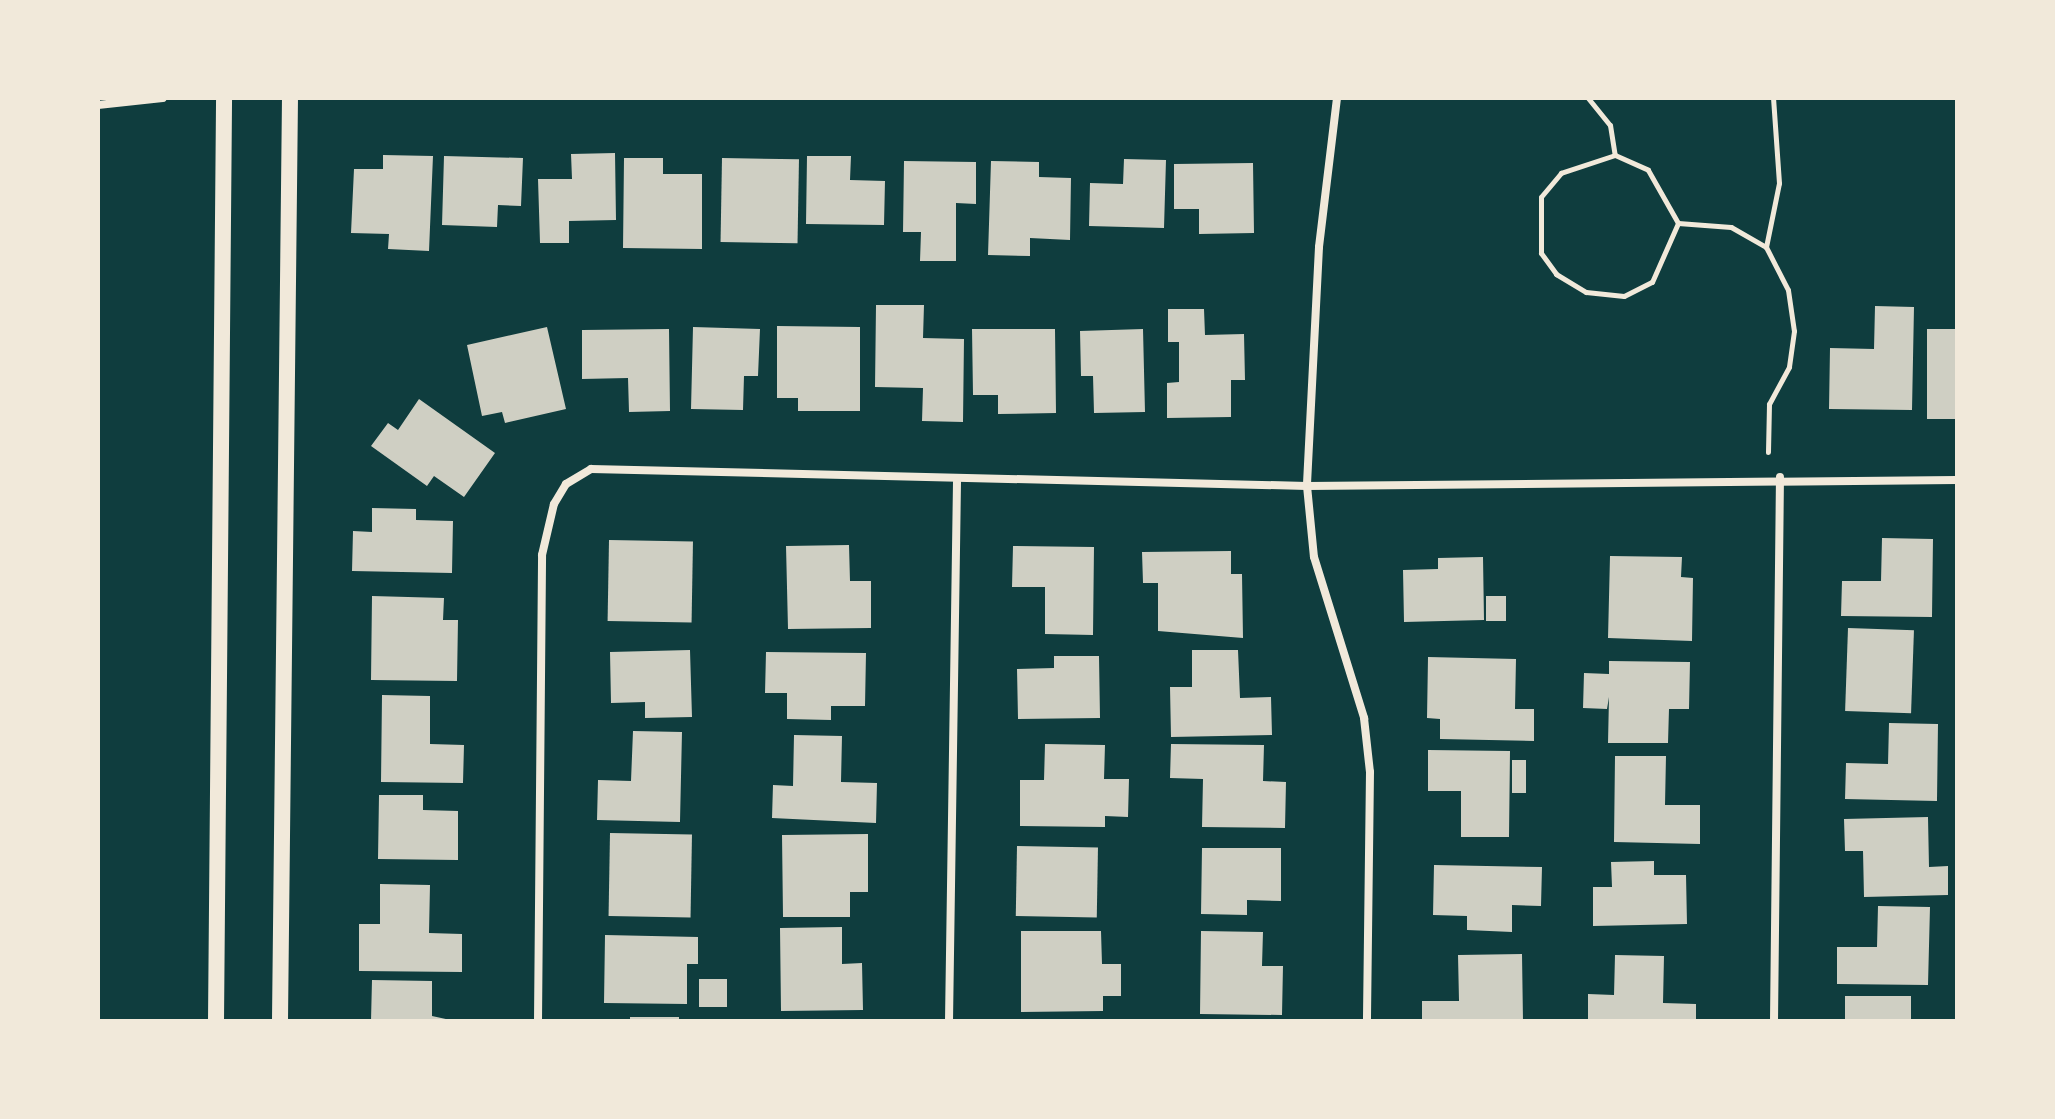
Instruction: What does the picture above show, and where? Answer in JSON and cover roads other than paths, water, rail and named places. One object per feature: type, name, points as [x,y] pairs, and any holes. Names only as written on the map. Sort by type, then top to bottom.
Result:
[{"type":"main road","points":[[216,1021],[224,98]]},
{"type":"main road","points":[[280,1021],[290,98]]},
{"type":"street","points":[[98,105],[163,98]]},
{"type":"street","points":[[1337,98],[1319,247],[1307,486],[1314,557],[1360,703],[1368,758],[1367,1021]]},
{"type":"street","points":[[538,1021],[538,671],[548,522],[566,484],[591,469],[957,482],[1307,486],[1780,477],[1957,480]]},
{"type":"street","points":[[1774,1021],[1780,477]]},
{"type":"street","points":[[949,1021],[957,482]]}]
